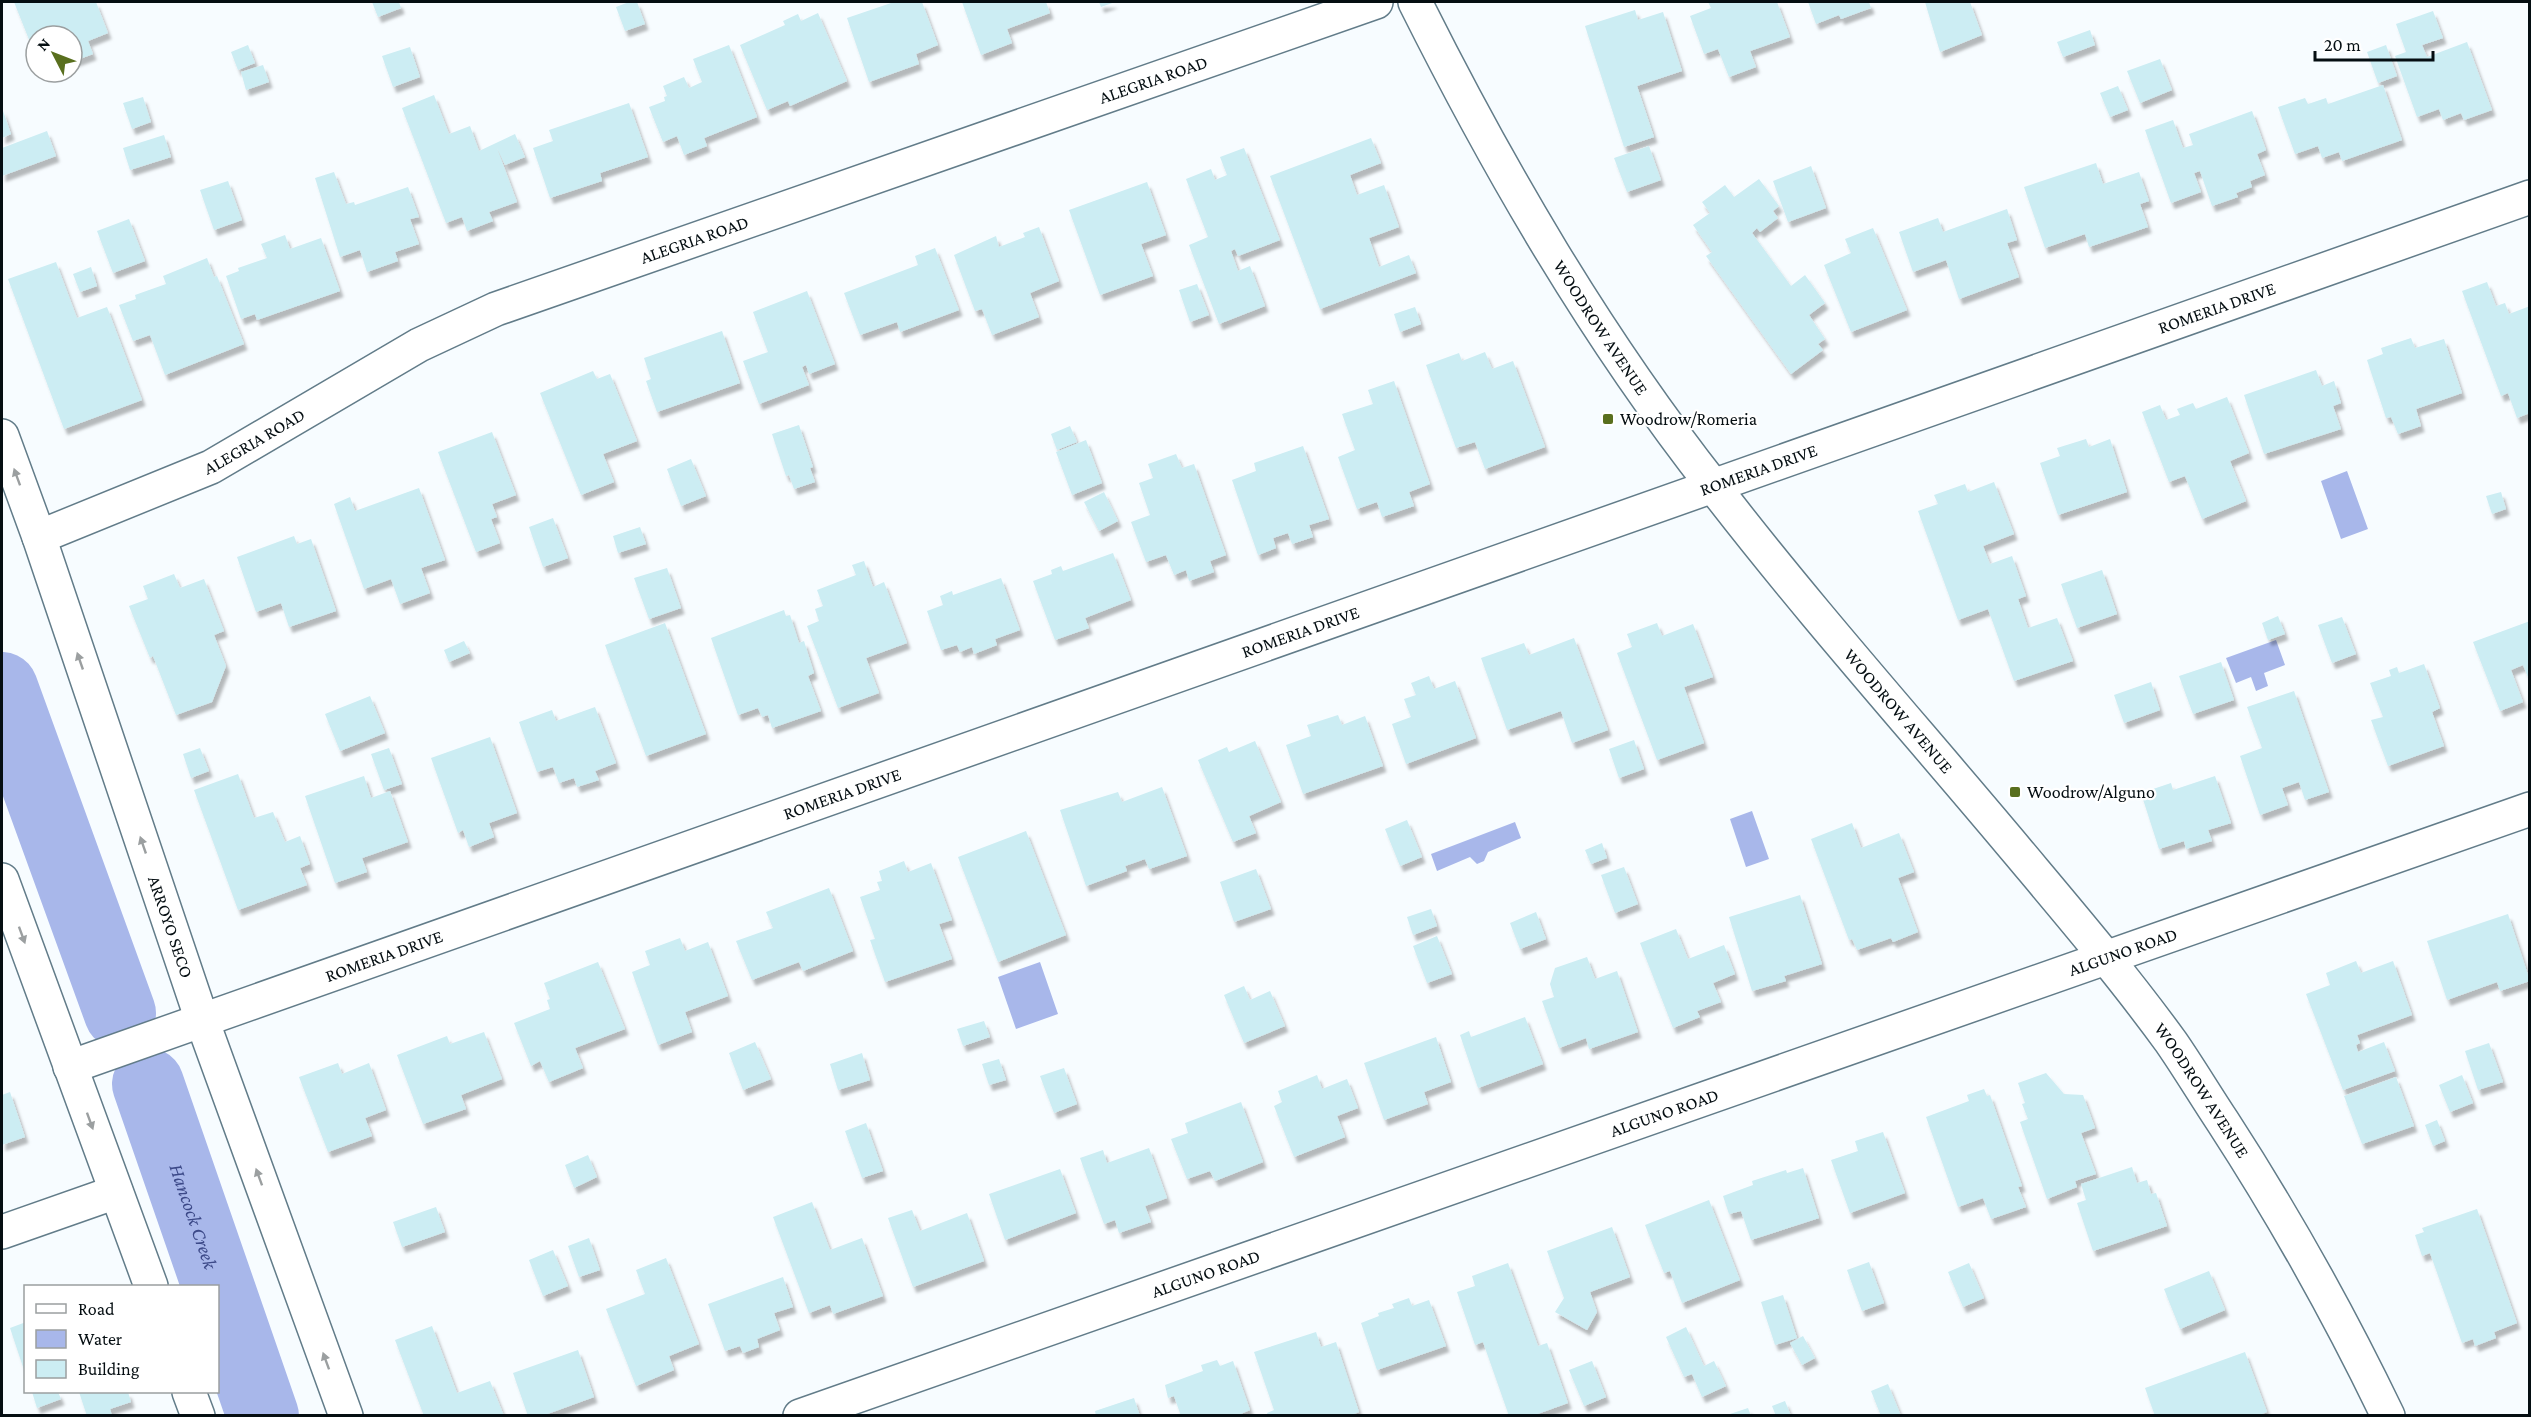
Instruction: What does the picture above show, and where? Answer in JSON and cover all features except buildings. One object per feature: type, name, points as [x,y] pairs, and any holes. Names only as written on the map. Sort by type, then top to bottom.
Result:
[{"type":"street","name":"ALEGRIA ROAD","points":[[39,537],[211,467],[420,345],[496,309],[1376,2]]},
{"type":"street","name":"WOODROW AVENUE","points":[[1415,2],[1473,117],[1546,244],[1630,374],[1712,486],[1820,619],[2107,957],[2172,1043],[2264,1186],[2342,1322],[2388,1416]]},
{"type":"street","name":"ROMERIA DRIVE","points":[[70,1066],[2529,197]]},
{"type":"street","name":"ARROYO SECO","points":[[2,436],[39,537],[202,1020],[346,1416]]},
{"type":"street","name":"ALGUNO ROAD","points":[[800,1416],[2529,809]]},
{"type":"street","points":[[2,880],[150,1285]]},
{"type":"street","points":[[2,1232],[116,1192]]},
{"type":"street","points":[[189,1393],[198,1416]]},
{"type":"water","points":[[2347,471],[2368,529],[2341,539],[2321,481]]},
{"type":"water","points":[[2276,640],[2285,665],[2264,673],[2268,686],[2256,691],[2251,677],[2236,683],[2226,658]]},
{"type":"water","points":[[1752,811],[1769,859],[1746,867],[1730,819]]},
{"type":"water","points":[[1515,822],[1521,838],[1488,852],[1484,861],[1477,864],[1470,857],[1437,871],[1431,854]]},
{"type":"water","points":[[1040,962],[1058,1014],[1016,1029],[998,977]]},
{"type":"waterway","name":"Hancock Creek","points":[[2,688],[120,1013]]},
{"type":"waterway","name":"Hancock Creek","points":[[148,1084],[218,1285]]},
{"type":"waterway","name":"Hancock Creek","points":[[219,1289],[263,1416]]},
{"type":"place","name":"Woodrow/Romeria","points":[[1608,419]]},
{"type":"place","name":"Woodrow/Alguno","points":[[2015,792]]}]
